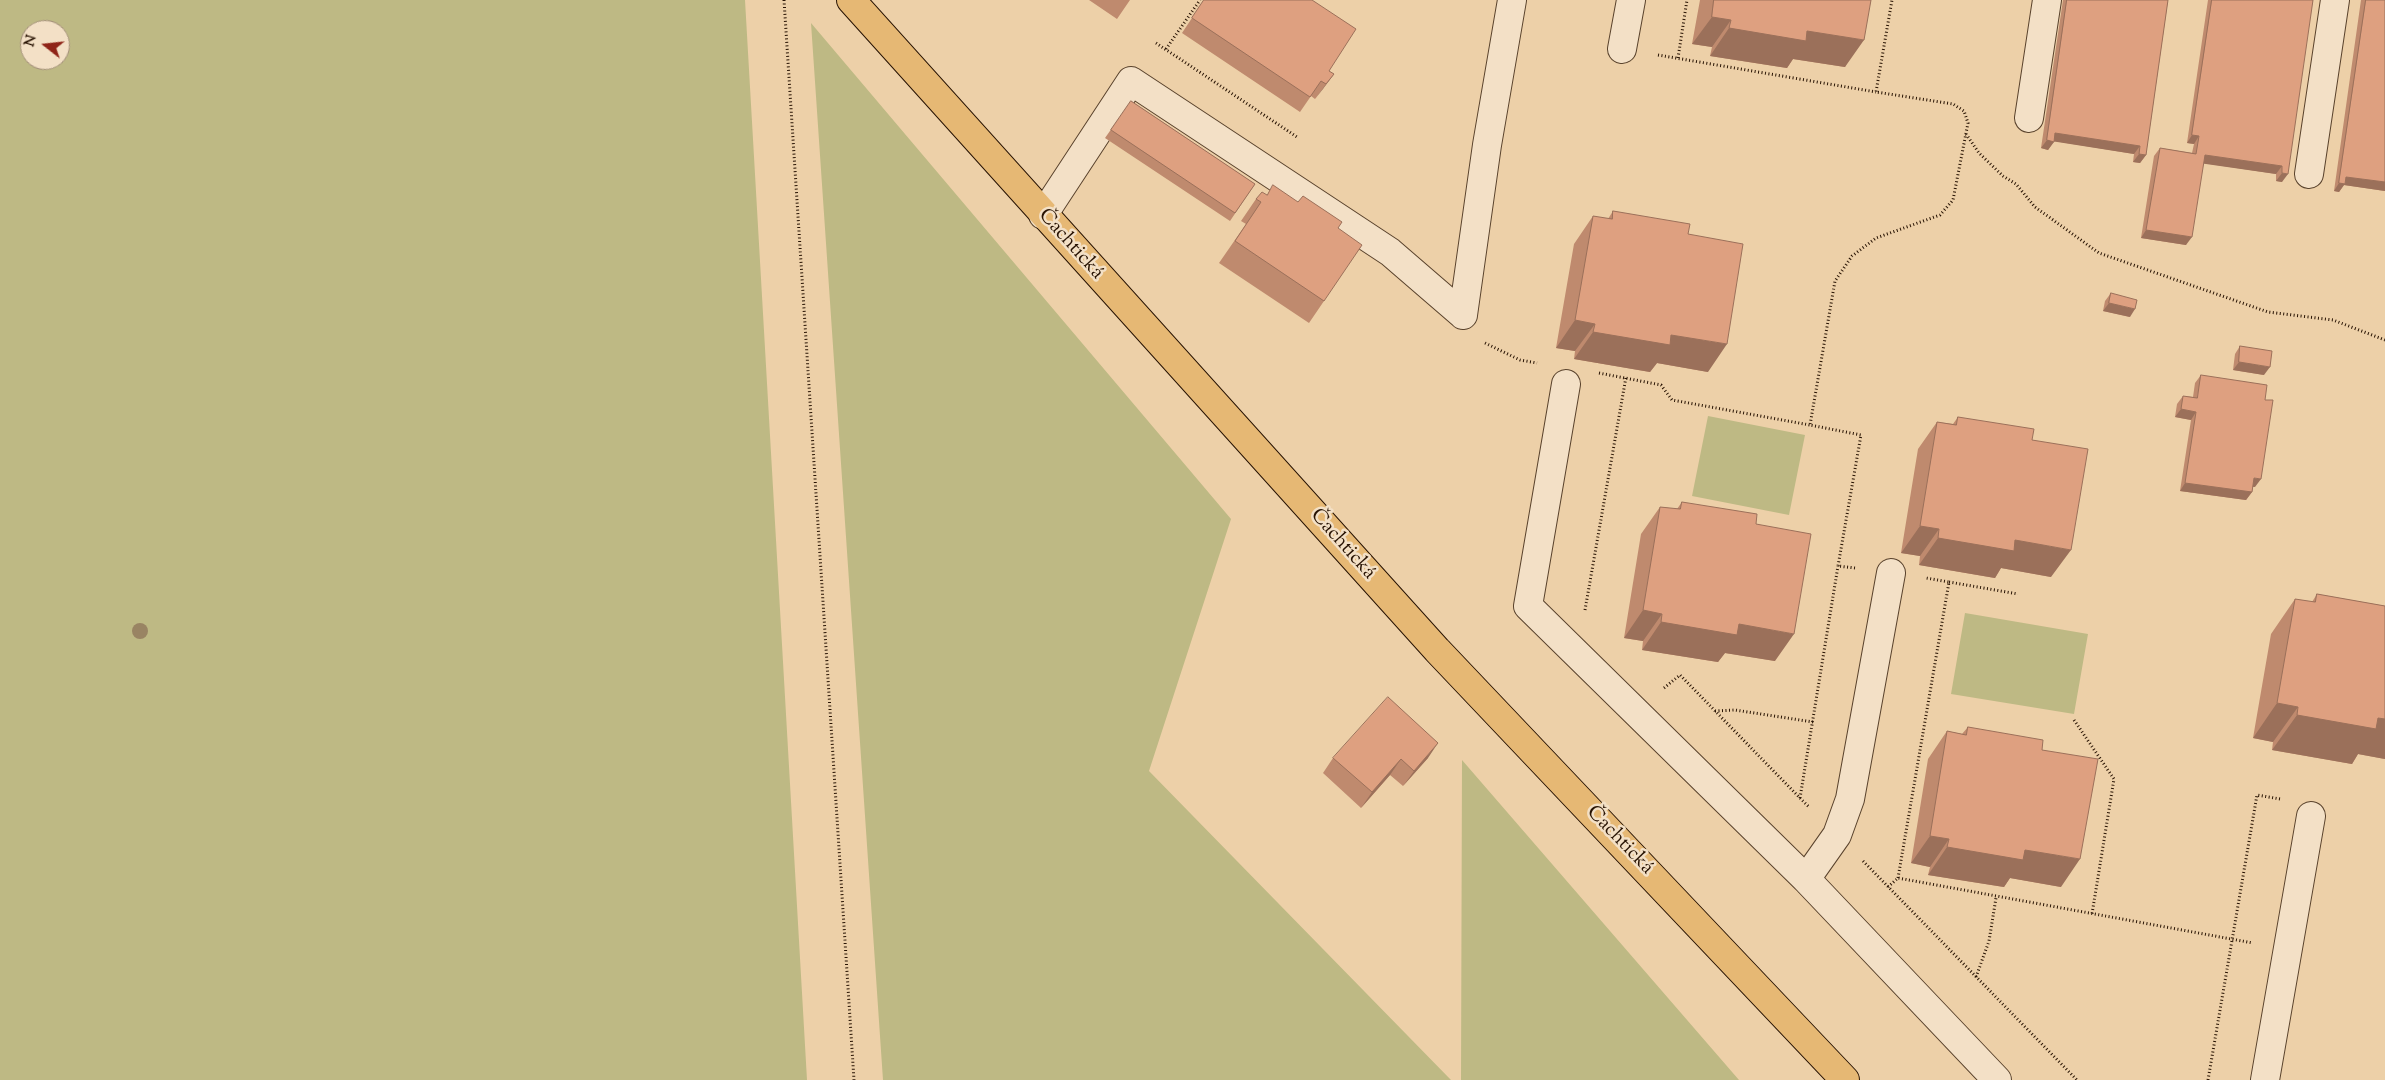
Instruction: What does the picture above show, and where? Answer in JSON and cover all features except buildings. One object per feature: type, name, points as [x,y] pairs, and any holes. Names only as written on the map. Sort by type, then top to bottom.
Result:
[{"type":"main road","name":"Čachtická","points":[[851,0],[1437,650],[1845,1080]]},
{"type":"street","points":[[1043,215],[1131,81],[1390,252],[1463,315],[1487,145],[1512,0]]},
{"type":"street","points":[[1622,48],[1631,0]]},
{"type":"street","points":[[2029,118],[2047,0]]},
{"type":"street","points":[[2309,174],[2335,0]]},
{"type":"street","points":[[1567,376],[1528,606],[1806,879],[1997,1080]]},
{"type":"street","points":[[1806,879],[1837,835],[1850,799],[1891,573]]},
{"type":"street","points":[[2265,1080],[2310,816]]},
{"type":"path","points":[[784,0],[854,1080]]},
{"type":"path","points":[[1166,49],[1200,0]]},
{"type":"path","points":[[1678,58],[1687,0]]},
{"type":"path","points":[[1876,92],[1892,0]]},
{"type":"path","points":[[1156,43],[1297,137]]},
{"type":"path","points":[[1622,48],[1953,104],[1964,111],[1968,123],[1953,200],[1940,215],[1876,238],[1852,256],[1835,281],[1810,425]]},
{"type":"path","points":[[1966,134],[1979,153],[2003,176],[2016,184],[2035,207],[2099,253],[2268,312],[2333,320],[2385,340]]},
{"type":"path","points":[[1482,341],[1520,360],[1567,376],[1626,377],[1660,385],[1672,400],[1861,435],[1800,798],[1680,675],[1662,690]]},
{"type":"path","points":[[1585,612],[1626,377]]},
{"type":"path","points":[[1838,566],[2018,594]]},
{"type":"path","points":[[1888,887],[1898,878],[1949,582]]},
{"type":"path","points":[[1715,711],[1735,710],[1813,722]]},
{"type":"path","points":[[2074,720],[2114,779],[2092,914]]},
{"type":"path","points":[[2208,1080],[2257,795],[2284,800]]},
{"type":"path","points":[[1859,857],[2077,1080]]},
{"type":"path","points":[[1898,878],[1996,898],[2288,950]]},
{"type":"path","points":[[1976,977],[1989,942],[1996,898]]},
{"type":"shaded area","points":[[0,0],[745,0],[807,1080],[0,1080]]},
{"type":"shaded area","points":[[811,23],[1231,519],[1149,771],[1451,1080],[883,1080]]},
{"type":"shaded area","points":[[1708,416],[1805,435],[1789,515],[1692,496]]},
{"type":"shaded area","points":[[1965,613],[2088,634],[2074,714],[1951,694]]},
{"type":"shaded area","points":[[1462,760],[1739,1080],[1461,1080]]}]
